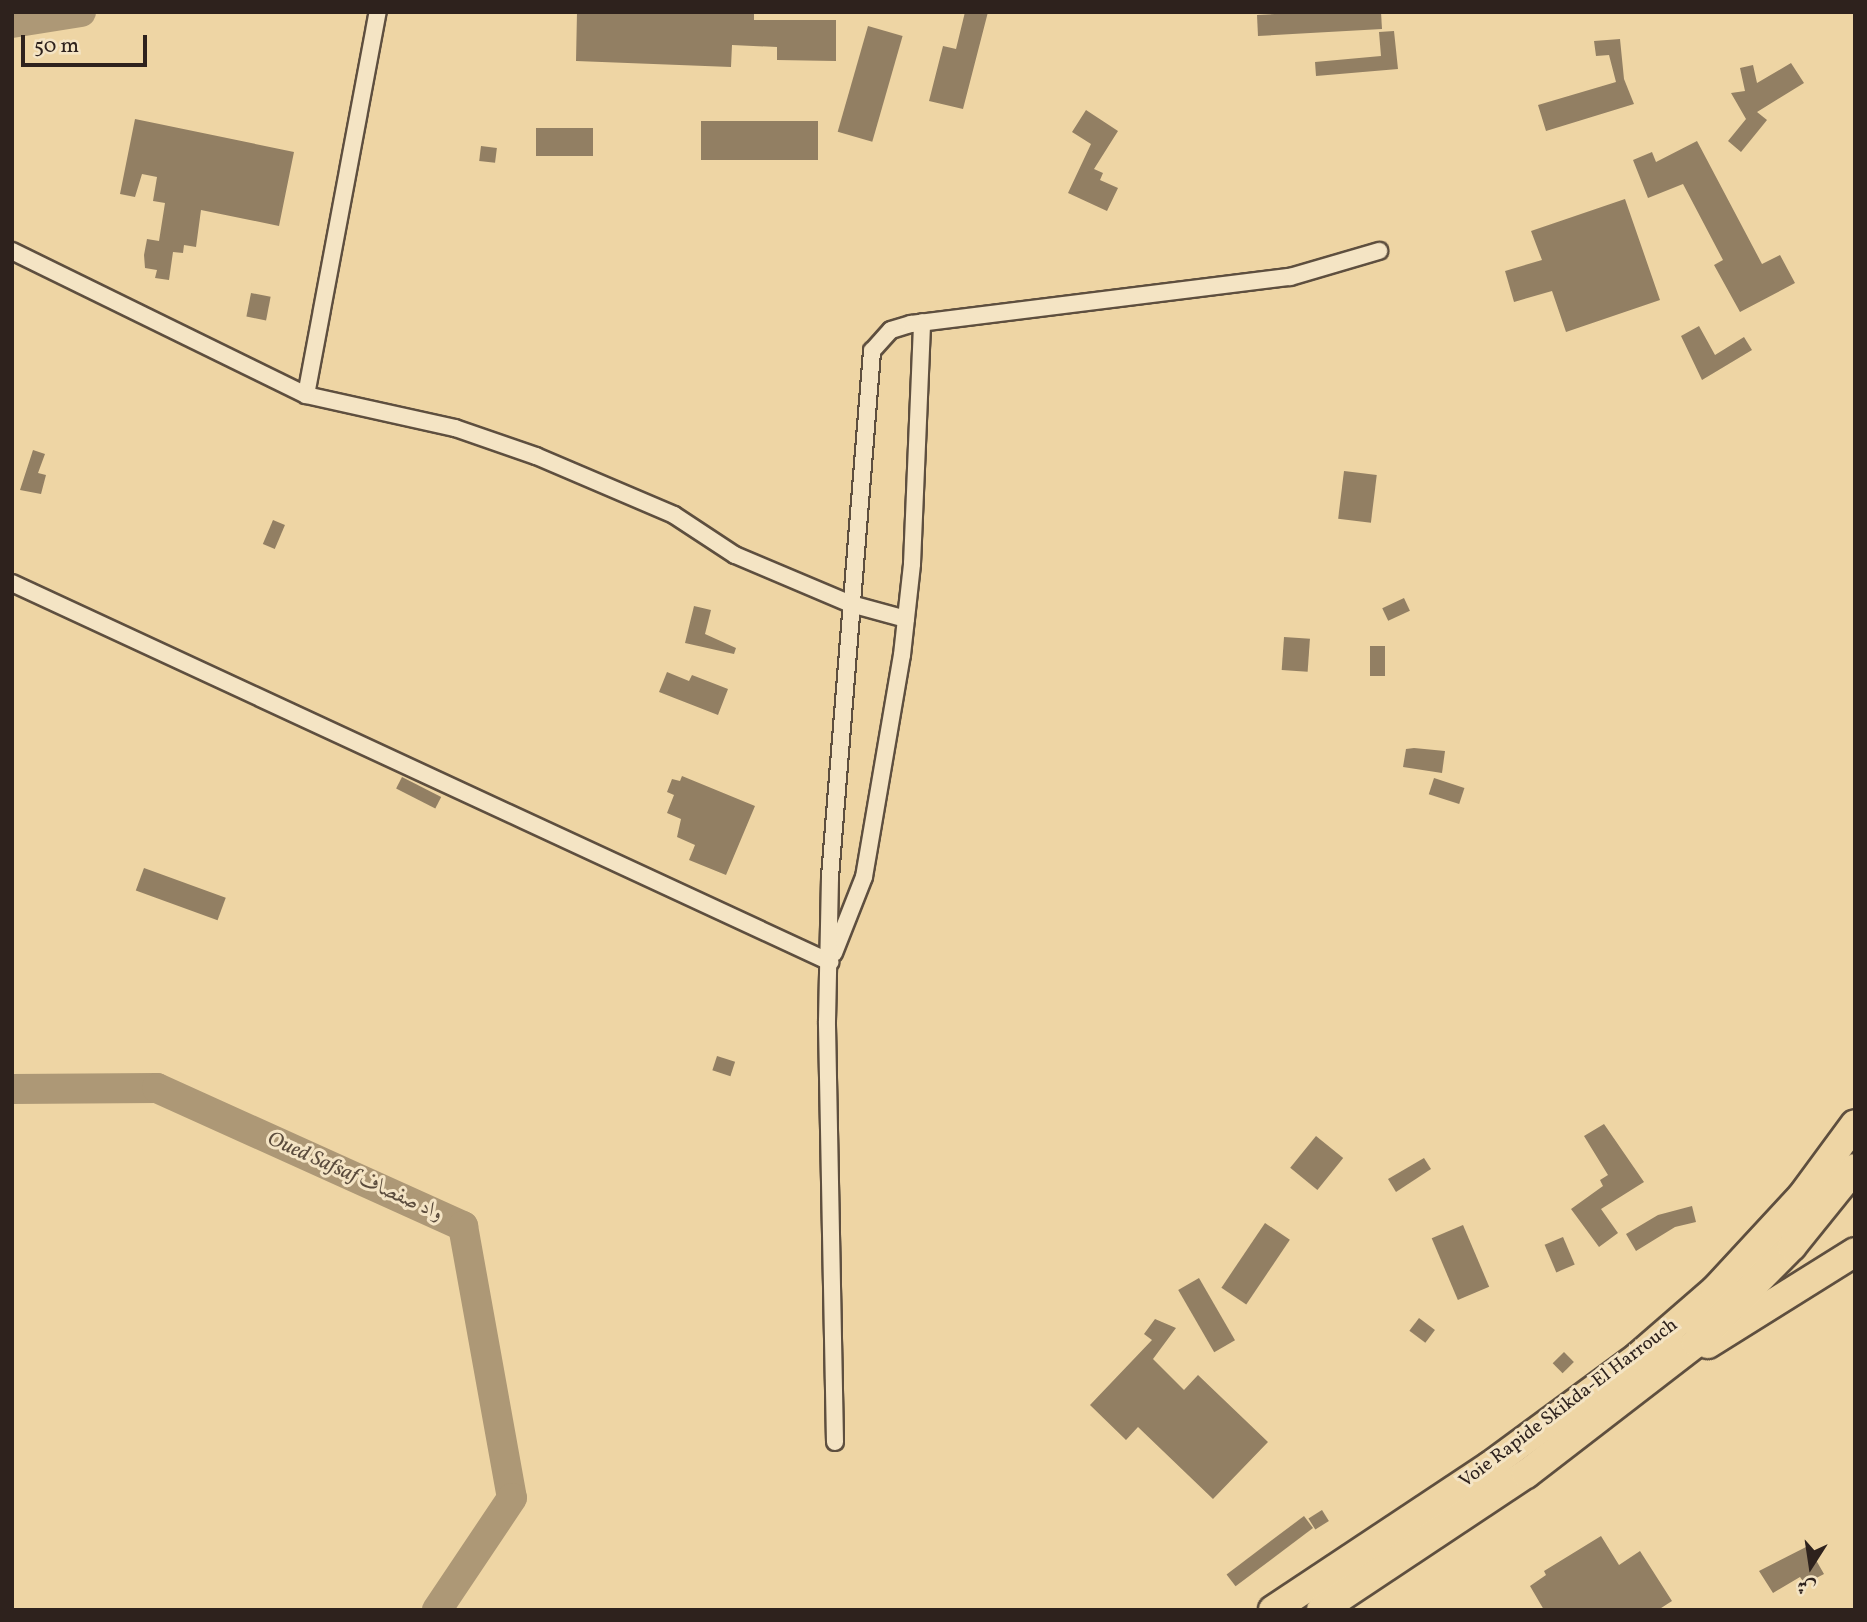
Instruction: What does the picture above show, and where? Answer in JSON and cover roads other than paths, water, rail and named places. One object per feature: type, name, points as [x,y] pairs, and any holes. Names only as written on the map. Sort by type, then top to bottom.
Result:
[{"type":"highway","name":"Voie Rapide Skikda-El Harrouch","points":[[1273,1610],[1490,1466],[1639,1356],[1716,1290],[1841,1158],[1855,1125]]},
{"type":"highway","name":"Voie Rapide Skikda-El Harrouch","points":[[1321,1610],[1527,1474],[1696,1343],[1792,1246],[1855,1168]]},
{"type":"highway","points":[[1651,1377],[1855,1252]]},
{"type":"street","points":[[306,394],[378,12]]},
{"type":"street","points":[[12,251],[306,394],[455,428],[536,456],[674,515],[735,555],[850,604],[906,619]]},
{"type":"street","points":[[835,1442],[827,1021],[830,877],[872,351],[891,330],[922,322],[1290,277],[1379,251]]},
{"type":"street","points":[[830,962],[863,877],[906,619],[922,322]]},
{"type":"street","points":[[12,583],[830,962]]},
{"type":"waterway","points":[[12,23],[81,12]]},
{"type":"waterway","name":"Oued Safsaf واد صفصاف","points":[[12,1089],[157,1088],[463,1226],[512,1498],[437,1610]]}]
